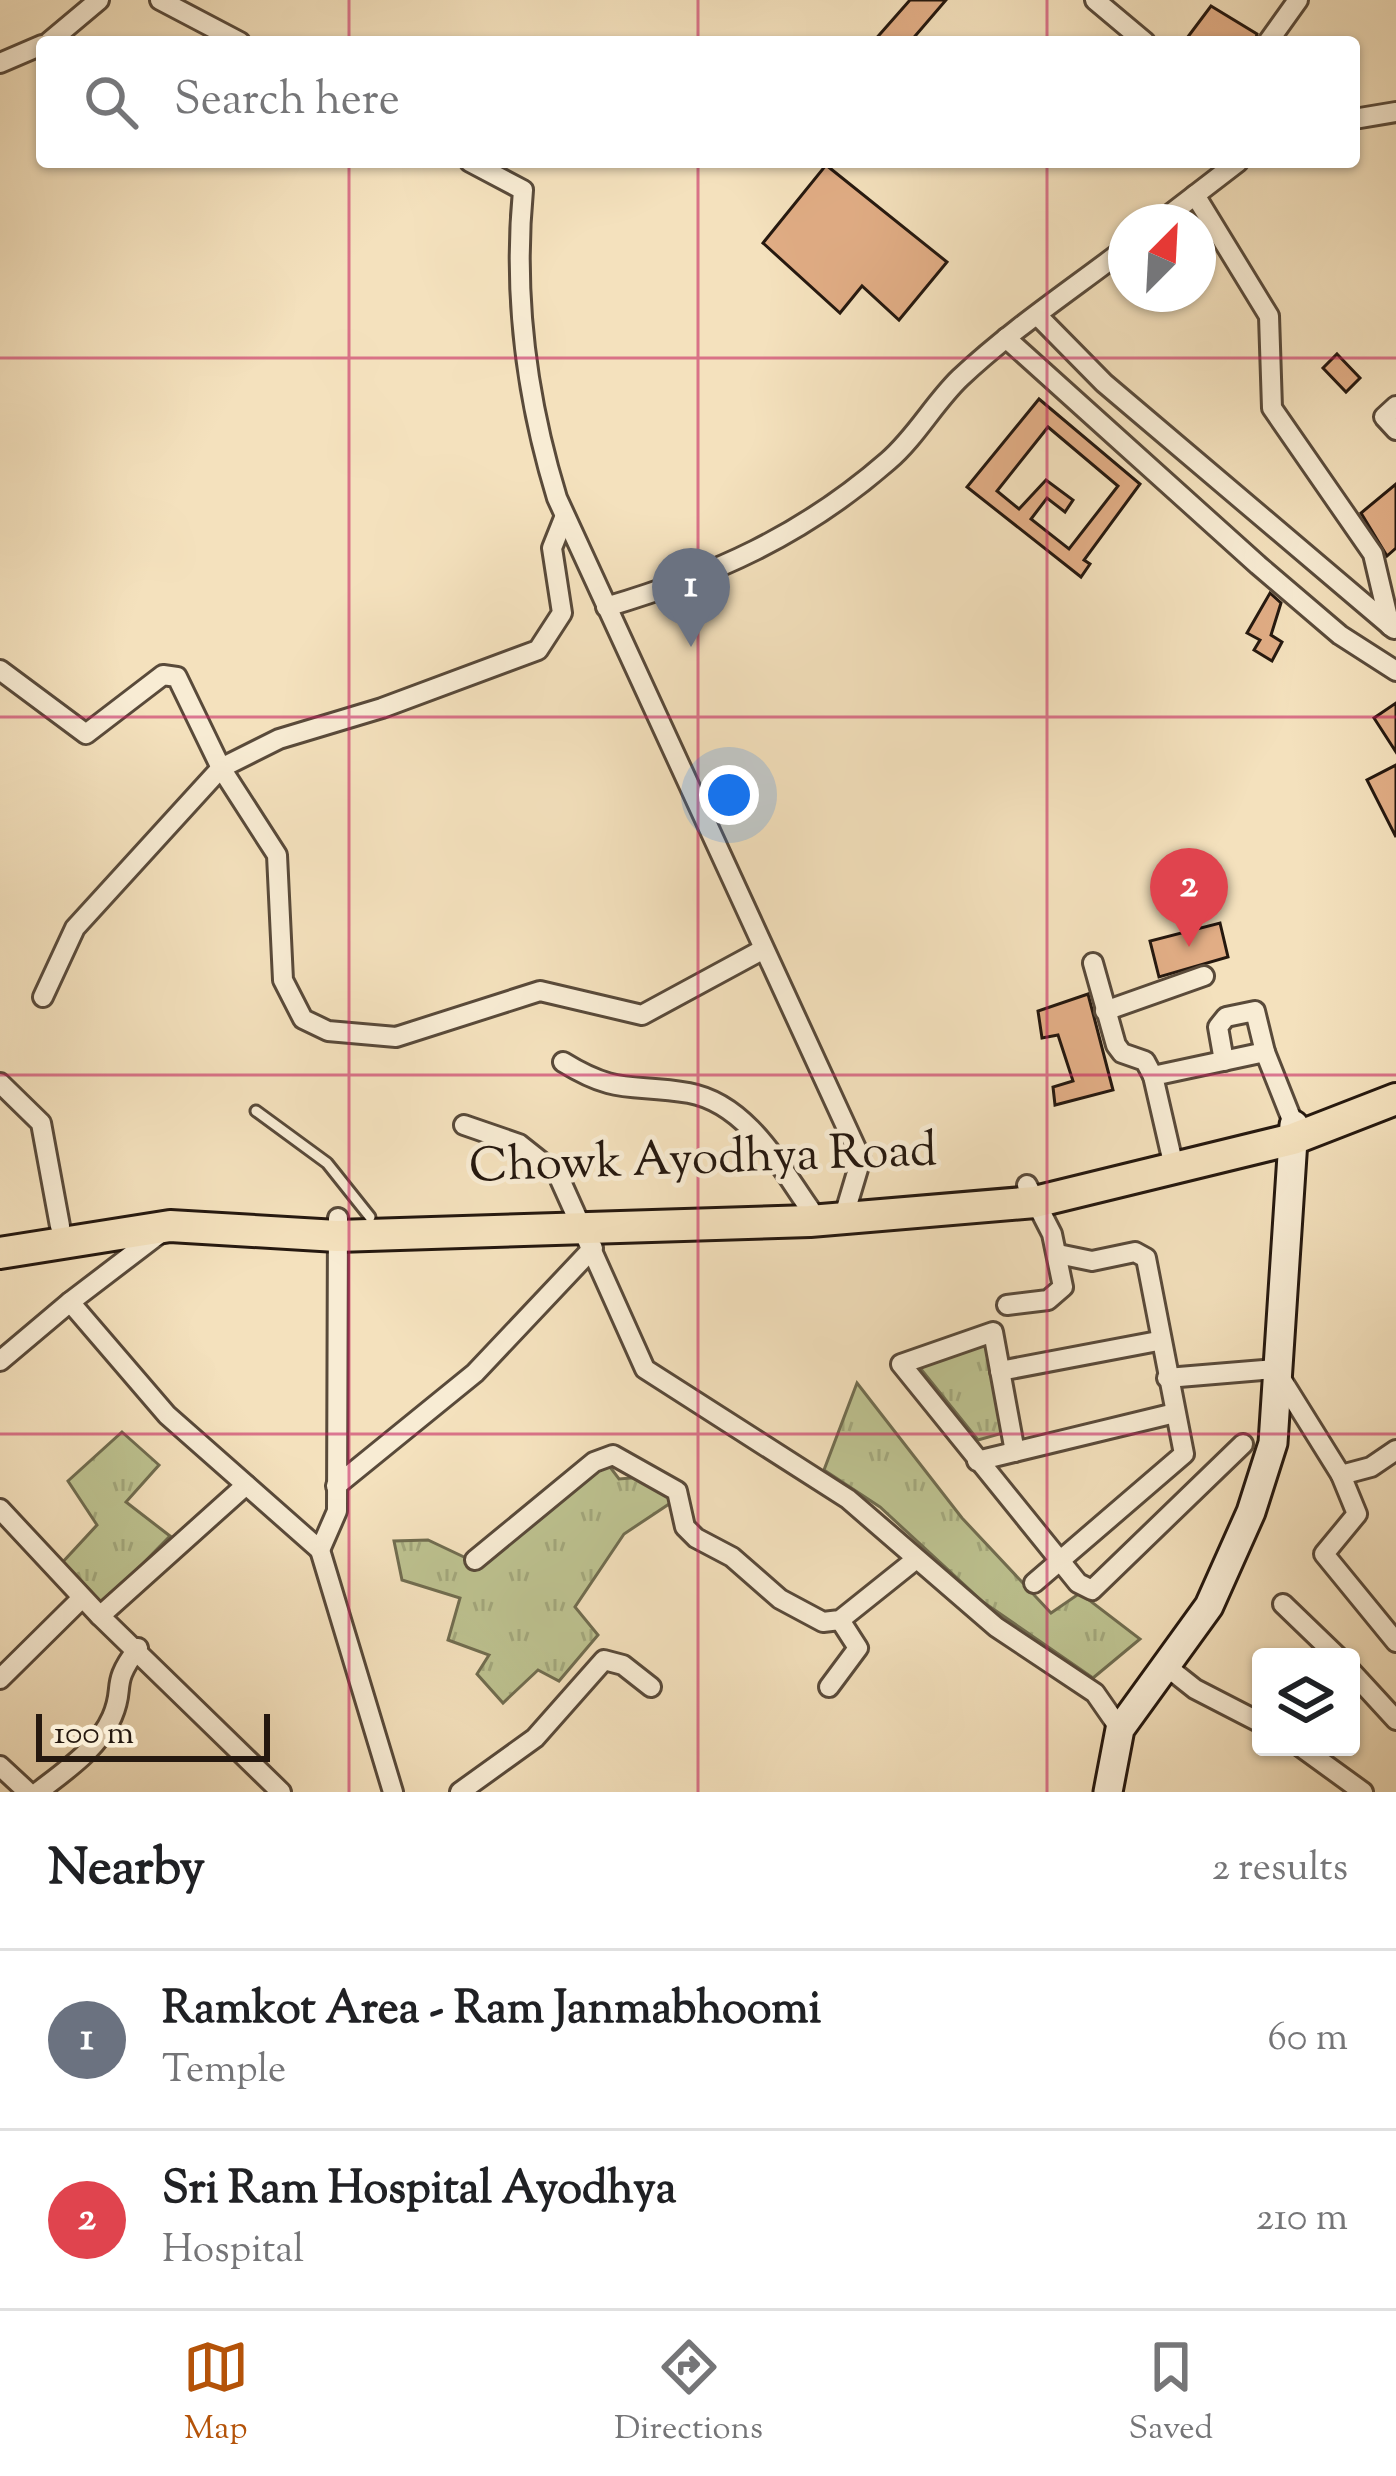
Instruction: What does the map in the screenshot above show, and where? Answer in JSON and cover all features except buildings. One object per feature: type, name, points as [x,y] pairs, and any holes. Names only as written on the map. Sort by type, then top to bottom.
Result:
[{"type":"main road","name":"Chowk Ayodhya Road","points":[[0,1236],[60,1226],[176,1221],[337,1227],[370,1217],[584,1228],[1031,1194],[1171,1154],[1293,1132],[1396,1084]]},
{"type":"main road","points":[[337,1227],[584,1228],[810,1221],[1031,1194],[1293,1132],[1396,1099]]},
{"type":"main road","points":[[0,1252],[176,1221]]},
{"type":"street","points":[[55,36],[99,0]]},
{"type":"street","points":[[160,0],[229,36]]},
{"type":"street","points":[[1095,0],[1138,36]]},
{"type":"street","points":[[1272,36],[1298,0]]},
{"type":"street","points":[[0,63],[36,48]]},
{"type":"street","points":[[1360,118],[1396,112]]},
{"type":"street","points":[[481,168],[523,190],[520,320],[538,438],[563,518],[861,1160],[846,1209]]},
{"type":"street","points":[[1184,204],[1230,168]]},
{"type":"street","points":[[1196,195],[1269,316],[1272,408],[1372,554],[1393,628]]},
{"type":"street","points":[[607,608],[707,577],[797,528],[894,456],[958,380],[1006,338],[1108,262]]},
{"type":"street","points":[[1038,316],[1104,383],[1393,628]]},
{"type":"street","points":[[1006,338],[1274,579],[1340,635],[1396,671]]},
{"type":"street","points":[[1396,406],[1384,417],[1396,430]]},
{"type":"street","points":[[43,997],[75,928],[221,767],[279,739],[382,708],[538,650],[562,613],[552,548],[563,518]]},
{"type":"street","points":[[0,670],[86,734],[170,674],[177,677],[221,767],[277,855],[287,995],[303,1019],[328,1031],[396,1037],[540,991],[642,1015],[762,950]]},
{"type":"street","points":[[1093,964],[1119,1051],[1145,1061],[1154,1076],[1171,1154]]},
{"type":"street","points":[[1105,1011],[1204,976]]},
{"type":"street","points":[[1108,1792],[1120,1729],[1209,1606],[1251,1512],[1274,1443],[1293,1132],[1255,1011],[1226,1017],[1218,1027],[1224,1061]]},
{"type":"street","points":[[1154,1076],[1265,1052]]},
{"type":"street","points":[[563,1062],[599,1084],[692,1094],[710,1101],[760,1137],[810,1209]]},
{"type":"street","points":[[0,1083],[41,1123],[60,1226]]},
{"type":"street","points":[[464,1125],[519,1144],[559,1175],[645,1369],[848,1499],[997,1627],[1095,1693],[1120,1729]]},
{"type":"street","points":[[1007,1304],[1058,1294],[1064,1272],[1031,1194]]},
{"type":"street","points":[[0,1361],[176,1221]]},
{"type":"street","points":[[320,1550],[337,1511],[337,1227]]},
{"type":"street","points":[[336,1486],[476,1373],[584,1228]]},
{"type":"street","points":[[1034,1583],[1184,1454],[1141,1252],[1092,1261],[1058,1254]]},
{"type":"street","points":[[70,1301],[166,1415],[320,1550],[393,1792]]},
{"type":"street","points":[[1015,1452],[993,1332],[901,1364],[1078,1583],[1092,1590],[1243,1444]]},
{"type":"street","points":[[1000,1371],[1158,1341]]},
{"type":"street","points":[[1167,1378],[1275,1369]]},
{"type":"street","points":[[1275,1369],[1341,1475],[1357,1514],[1324,1555],[1394,1634]]},
{"type":"street","points":[[977,1461],[1175,1414]]},
{"type":"street","points":[[1341,1475],[1371,1467],[1396,1450]]},
{"type":"street","points":[[476,1560],[594,1462],[614,1455],[677,1490],[685,1526],[696,1538],[732,1557],[781,1599],[823,1622],[840,1620],[915,1560]]},
{"type":"street","points":[[100,1616],[246,1485]]},
{"type":"street","points":[[0,1509],[82,1598],[281,1792]]},
{"type":"street","points":[[0,1679],[82,1598]]},
{"type":"street","points":[[1283,1604],[1328,1648]]},
{"type":"street","points":[[829,1687],[858,1648],[840,1620]]},
{"type":"street","points":[[38,1792],[102,1736],[114,1713],[118,1673],[138,1648]]},
{"type":"street","points":[[460,1792],[535,1738],[604,1660],[623,1665],[651,1687]]},
{"type":"street","points":[[1166,1666],[1195,1689],[1252,1718]]},
{"type":"street","points":[[1360,1681],[1396,1720]]},
{"type":"street","points":[[1313,1756],[1363,1792]]},
{"type":"street","points":[[0,1766],[28,1792]]},
{"type":"lane","points":[[256,1111],[327,1163],[370,1217]]},
{"type":"green space","points":[[989,1339],[1003,1433],[978,1440],[920,1368]]},
{"type":"green space","points":[[857,1383],[962,1518],[1051,1613],[1080,1593],[1140,1639],[1093,1678],[983,1602],[880,1507],[824,1470]]},
{"type":"green space","points":[[122,1432],[159,1465],[126,1502],[170,1536],[101,1606],[60,1565],[97,1525],[68,1481]]},
{"type":"green space","points":[[607,1463],[619,1479],[643,1477],[669,1492],[672,1502],[624,1534],[575,1607],[598,1635],[559,1681],[538,1670],[503,1703],[477,1674],[489,1655],[448,1640],[460,1598],[402,1580],[394,1541],[428,1540],[481,1565]]},
{"type":"place","name":"Ramkot Area - Ram Janmabhoomi","points":[[691,647]]},
{"type":"place","name":"Sri Ram Hospital Ayodhya","points":[[1189,947]]}]
